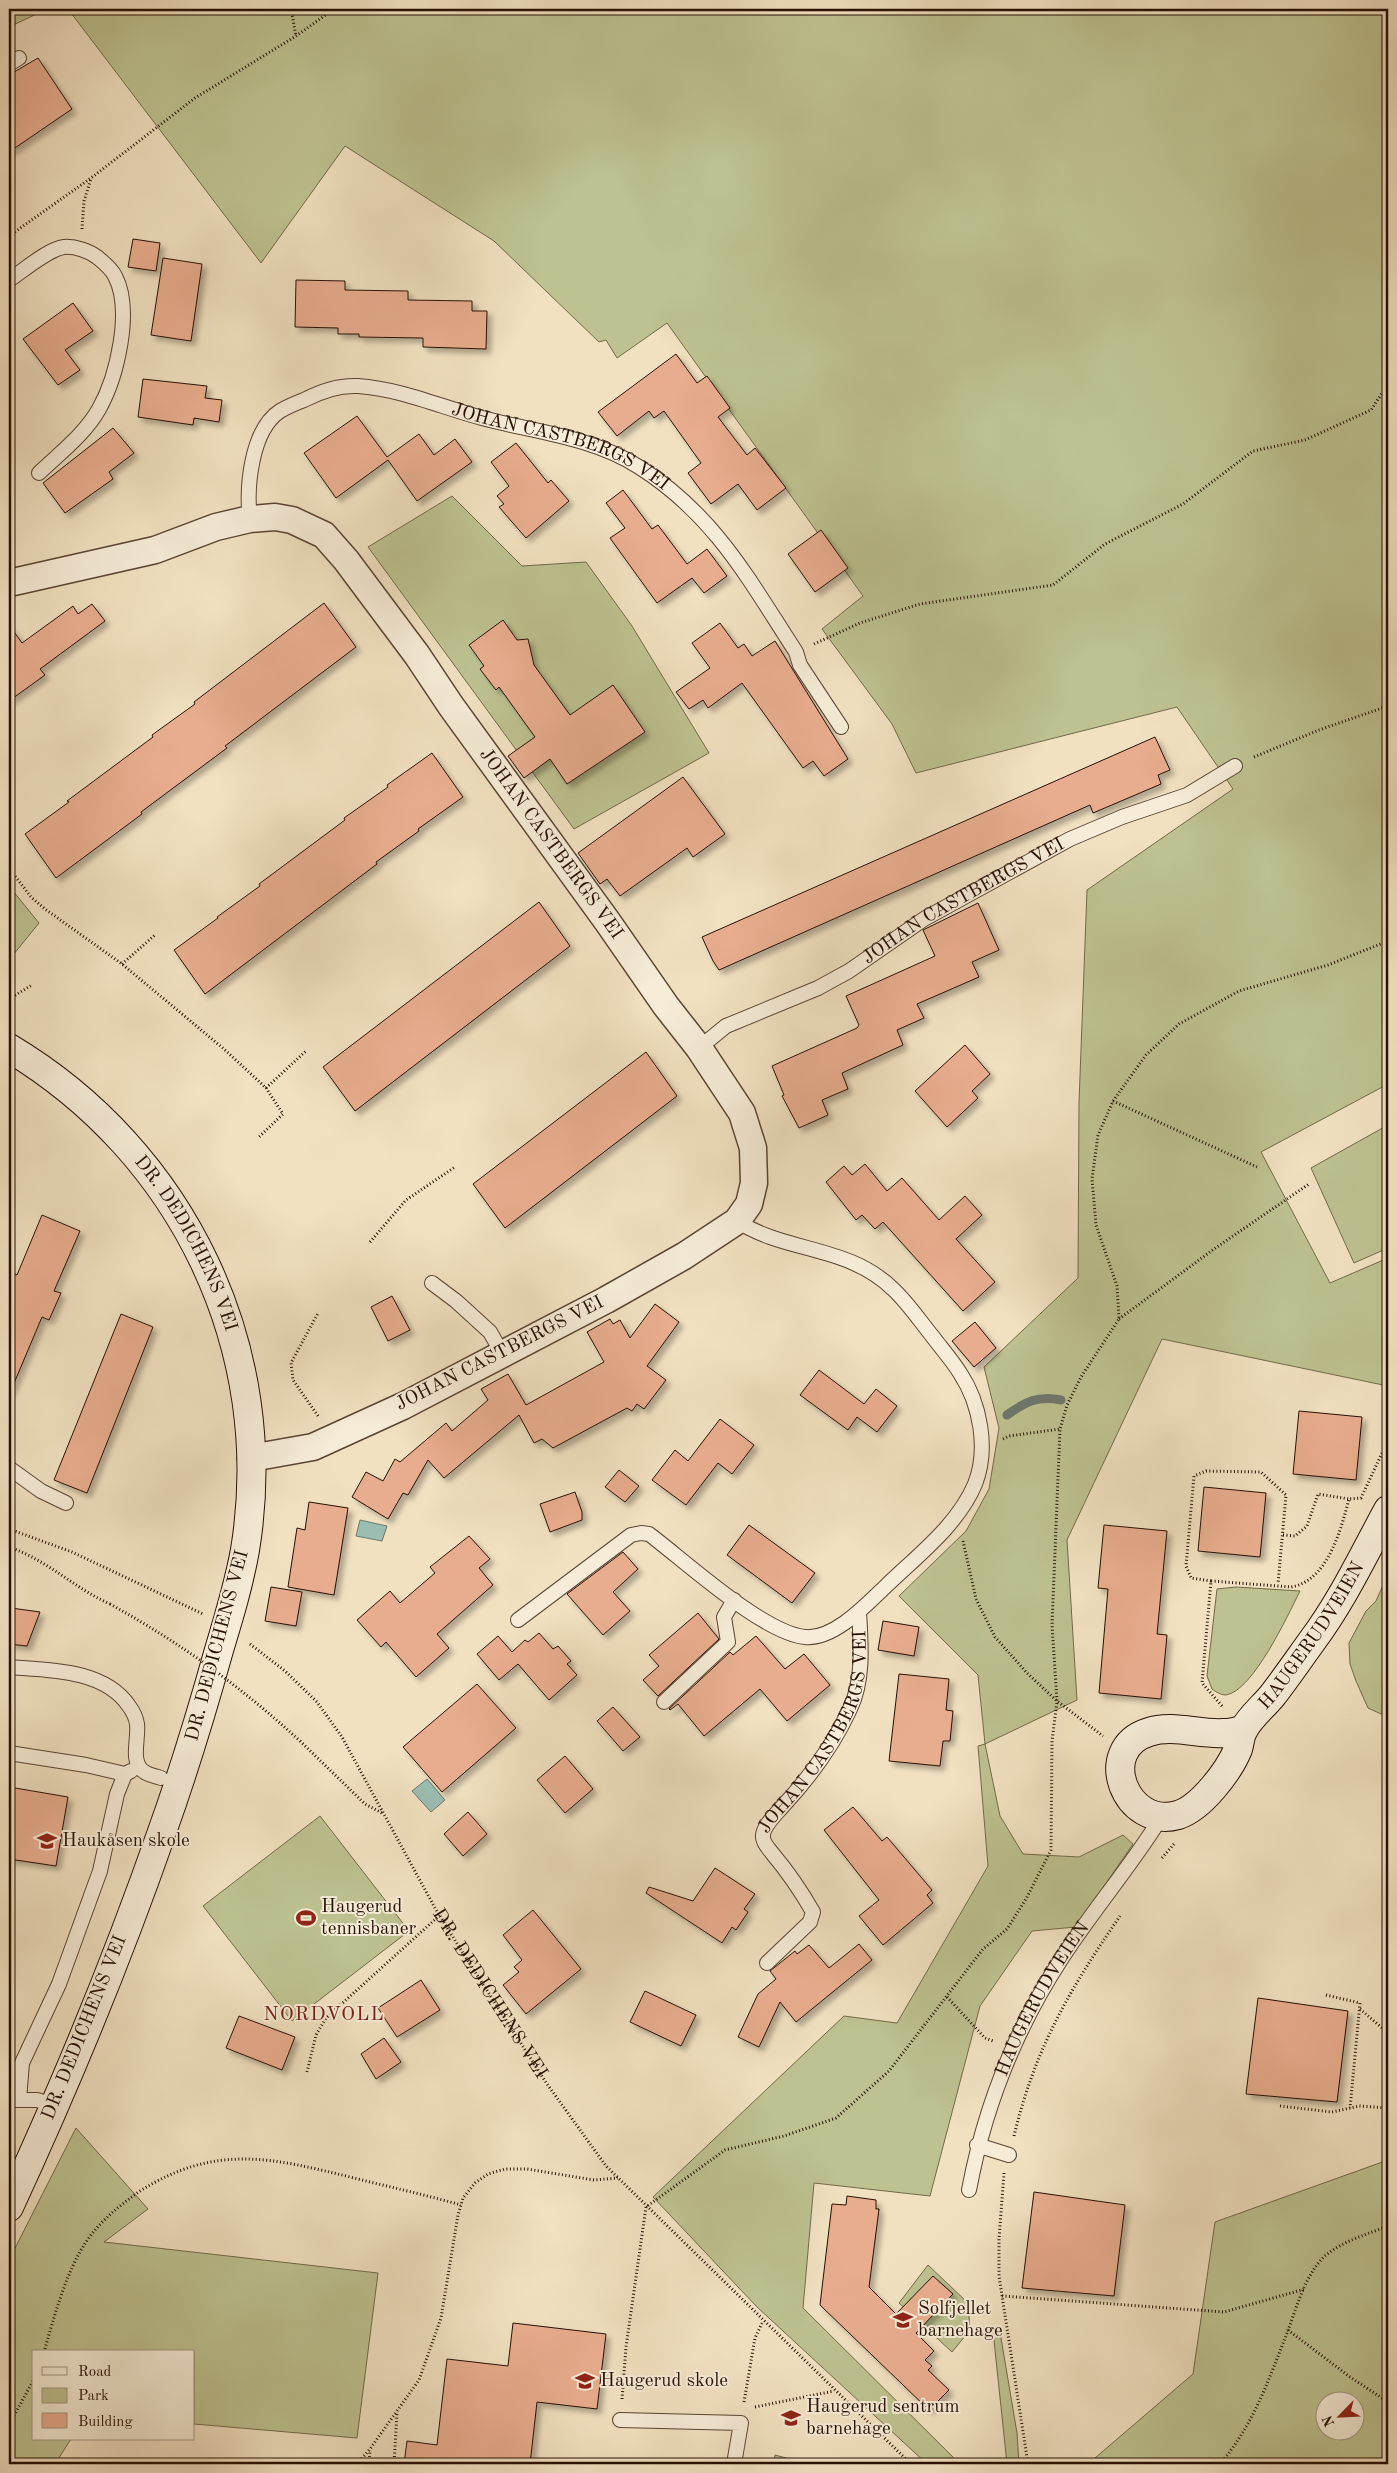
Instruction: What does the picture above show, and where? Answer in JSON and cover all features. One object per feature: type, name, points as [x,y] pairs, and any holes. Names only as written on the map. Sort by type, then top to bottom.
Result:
[{"type":"street","name":"JOHAN CASTBERGS VEI","points":[[9,583],[155,550],[216,527],[250,519],[275,517],[292,520],[324,535],[346,560],[417,654],[451,706],[698,1048],[742,1113],[754,1148],[754,1183],[749,1204],[736,1221],[684,1256],[403,1406],[312,1447],[251,1458]]},
{"type":"street","name":"DR. DEDICHENS VEI","points":[[9,1048],[39,1066],[102,1118],[131,1149],[173,1203],[207,1266],[234,1338],[243,1383],[251,1458],[245,1549],[226,1628],[192,1746],[128,1925],[54,2105],[9,2207]]},
{"type":"street","name":"HAUGERUDVEIEN","points":[[1243,1730],[1272,1696],[1314,1638],[1388,1510]]},
{"type":"lane","points":[[9,280],[54,250],[65,247],[81,250],[92,253],[116,278],[123,305],[120,342],[107,392],[89,424],[39,473]]},
{"type":"lane","name":"JOHAN CASTBERGS VEI","points":[[250,519],[249,494],[256,450],[264,429],[279,412],[319,392],[342,386],[359,386],[420,398],[480,418],[611,451],[639,467],[690,507],[731,551],[796,652],[800,665],[841,727]]},
{"type":"lane","name":"JOHAN CASTBERGS VEI","points":[[698,1048],[726,1026],[818,988],[849,971],[924,919],[1070,839],[1122,817],[1187,795],[1235,766]]},
{"type":"lane","name":"JOHAN CASTBERGS VEI","points":[[518,1620],[606,1552],[631,1535],[641,1533],[648,1534],[734,1600],[785,1633],[807,1638],[831,1632],[859,1612],[941,1533],[975,1484],[981,1452],[980,1427],[974,1404],[961,1374],[893,1289],[867,1268],[849,1260],[751,1231],[736,1221]]},
{"type":"lane","points":[[432,1282],[490,1332],[502,1353]]},
{"type":"lane","points":[[9,1468],[41,1491],[66,1504]]},
{"type":"lane","points":[[664,1702],[728,1642],[724,1617],[734,1600]]},
{"type":"lane","name":"JOHAN CASTBERGS VEI","points":[[767,1963],[810,1922],[813,1912],[793,1879],[763,1840],[764,1831],[793,1796],[836,1736],[851,1708],[858,1688],[859,1612]]},
{"type":"lane","points":[[9,1667],[45,1669],[81,1675],[102,1683],[117,1693],[129,1706],[137,1722],[136,1750],[138,1767],[145,1773],[161,1778]]},
{"type":"lane","points":[[9,1753],[86,1764],[125,1774]]},
{"type":"lane","points":[[54,2105],[37,2100],[14,2100],[22,2063],[58,1984],[100,1870],[117,1794],[125,1774],[138,1767]]},
{"type":"lane","name":"HAUGERUDVEIEN","points":[[969,2190],[977,2146],[987,2110],[1019,2032],[1062,1958],[1155,1827]]},
{"type":"lane","points":[[977,2146],[1009,2154]]},
{"type":"lane","points":[[620,2420],[742,2416],[734,2464]]},
{"type":"path","points":[[291,9],[296,36]]},
{"type":"path","points":[[9,236],[91,178],[195,98],[296,36],[334,9]]},
{"type":"path","points":[[81,250],[84,201],[91,178]]},
{"type":"path","points":[[796,652],[860,623],[920,604],[1053,585],[1105,544],[1183,504],[1254,451],[1305,440],[1371,410],[1388,384]]},
{"type":"path","points":[[1235,766],[1319,730],[1388,706]]},
{"type":"path","points":[[9,868],[31,897],[45,909],[122,964],[224,1049],[266,1088],[283,1114],[258,1138]]},
{"type":"path","points":[[122,964],[155,935]]},
{"type":"path","points":[[1119,1319],[1117,1286],[1096,1225],[1092,1179],[1098,1135],[1113,1101],[1146,1055],[1179,1024],[1239,991],[1328,965],[1388,941]]},
{"type":"path","points":[[9,999],[32,985]]},
{"type":"path","points":[[266,1088],[307,1050]]},
{"type":"path","points":[[1113,1101],[1257,1167]]},
{"type":"path","points":[[370,1242],[406,1200],[454,1167]]},
{"type":"path","points":[[620,2420],[626,2347],[646,2207],[725,2150],[784,2136],[836,2118],[889,2071],[983,1949],[1006,1929],[1026,1899],[1052,1850],[1052,1741],[1057,1701],[1052,1625],[1060,1429],[1067,1404],[1080,1377],[1119,1319],[1214,1249],[1309,1184]]},
{"type":"path","points":[[318,1313],[291,1360],[291,1374],[324,1424]]},
{"type":"path","points":[[981,1452],[1009,1436],[1060,1429]]},
{"type":"path","points":[[1283,1535],[1295,1536],[1307,1526],[1318,1494],[1349,1499],[1361,1498],[1383,1451]]},
{"type":"path","points":[[1278,1584],[1286,1495],[1261,1472],[1206,1471],[1194,1476],[1186,1566],[1191,1578],[1211,1581],[1278,1584],[1301,1585],[1319,1568],[1333,1549],[1349,1499]]},
{"type":"path","points":[[958,1511],[967,1563],[984,1619],[995,1637],[1027,1673],[1057,1701],[1110,1741]]},
{"type":"path","points":[[9,1530],[72,1552],[133,1579],[209,1618]]},
{"type":"path","points":[[9,1547],[38,1559],[97,1598],[159,1631],[207,1662],[300,1741],[365,1804],[384,1814]]},
{"type":"path","points":[[1211,1581],[1202,1683],[1222,1708]]},
{"type":"path","name":"DR. DEDICHENS VEI","points":[[243,1639],[285,1671],[317,1702],[342,1737],[440,1915],[547,2084],[606,2166],[762,2321],[911,2464]]},
{"type":"path","points":[[1160,1861],[1175,1843]]},
{"type":"path","points":[[1028,2464],[1002,2296],[999,2239],[1003,2177],[1024,2095],[1054,2023],[1089,1961],[1123,1911]]},
{"type":"path","points":[[307,2072],[316,2035],[326,2018],[440,1915]]},
{"type":"path","points":[[1326,1994],[1360,2004],[1350,2108]]},
{"type":"path","points":[[946,1996],[985,2038],[1012,2049]]},
{"type":"path","points":[[1360,2009],[1388,2033]]},
{"type":"path","points":[[1280,2106],[1332,2112],[1359,2106],[1388,2108]]},
{"type":"path","points":[[45,2350],[71,2273],[85,2243],[101,2222],[114,2210],[170,2173],[208,2162],[252,2157],[315,2168],[461,2205]]},
{"type":"path","points":[[356,2464],[370,2449],[419,2380],[442,2318],[461,2205],[475,2183],[488,2174],[506,2169],[527,2169],[594,2180],[618,2178]]},
{"type":"path","points":[[1220,2464],[1236,2445],[1250,2423],[1316,2266],[1331,2252],[1388,2226]]},
{"type":"path","points":[[1002,2296],[1224,2312],[1305,2289]]},
{"type":"path","points":[[762,2321],[755,2338],[742,2416],[835,2391]]},
{"type":"path","points":[[1288,2330],[1350,2377],[1388,2402]]},
{"type":"path","points":[[9,2425],[32,2383]]},
{"type":"path","points":[[394,2464],[398,2410]]},
{"type":"path","points":[[369,2464],[370,2449]]},
{"type":"green space","points":[[9,9],[47,9],[9,27]]},
{"type":"green space","points":[[68,9],[1388,9],[1388,1084],[1261,1152],[1330,1283],[1388,1258],[1388,1386],[1162,1339],[1067,1540],[1077,1700],[985,1744],[978,1675],[899,1596],[966,1531],[989,1489],[999,1428],[984,1367],[1078,1278],[1079,1103],[1087,890],[1233,789],[1177,707],[916,773],[892,724],[822,629],[863,596],[667,323],[617,358],[606,340],[599,342],[494,241],[345,146],[261,263]]},
{"type":"green space","points":[[452,496],[522,566],[586,562],[632,626],[709,753],[574,829],[368,547]]},
{"type":"green space","points":[[9,886],[39,923],[9,960]]},
{"type":"green space","points":[[1388,1125],[1388,1248],[1354,1263],[1311,1168]]},
{"type":"green space","points":[[1388,1574],[1388,1711],[1381,1714],[1368,1708],[1350,1664],[1349,1643],[1366,1611],[1376,1601]]},
{"type":"green space","points":[[1236,1587],[1300,1591],[1258,1667],[1236,1690],[1224,1695],[1212,1689],[1207,1676],[1217,1589]]},
{"type":"green space","points":[[985,1744],[1000,1816],[1023,1854],[1079,1857],[1123,1835],[1133,1844],[1076,1927],[1032,1931],[980,2006],[930,2196],[814,2183],[803,2308],[960,2464],[927,2464],[757,2307],[653,2197],[844,2016],[897,2023],[988,1866],[978,1746]]},
{"type":"green space","name":"Haugerud tennisbaner","points":[[320,1816],[409,1931],[292,2021],[203,1906]]},
{"type":"green space","points":[[76,2128],[148,2209],[104,2242],[378,2273],[357,2438],[195,2424],[195,2350],[32,2350],[32,2440],[70,2440],[55,2464],[9,2464],[9,2260]]},
{"type":"green space","points":[[1388,2160],[1388,2464],[1088,2464],[1193,2374],[1215,2222]]},
{"type":"green space","points":[[928,2265],[968,2303],[970,2330],[952,2352],[899,2303]]},
{"type":"green space","points":[[993,2331],[1000,2332],[1017,2433],[1019,2464],[1007,2464]]},
{"type":"green space","points":[[775,2455],[808,2464],[774,2464]]},
{"type":"water","points":[[360,1520],[387,1526],[382,1541],[356,1536]]},
{"type":"water","points":[[427,1779],[445,1800],[431,1812],[412,1791]]},
{"type":"building","points":[[38,58],[72,109],[9,152],[9,75]]},
{"type":"building","points":[[133,239],[160,243],[156,271],[128,267]]},
{"type":"building","points":[[163,258],[202,264],[191,341],[151,335]]},
{"type":"building","points":[[296,280],[345,281],[345,290],[408,291],[408,300],[472,301],[472,311],[487,311],[486,349],[423,347],[423,338],[359,337],[359,334],[338,334],[338,328],[295,327]]},
{"type":"building","points":[[73,303],[93,331],[65,350],[80,370],[58,385],[23,339]]},
{"type":"building","points":[[676,354],[697,383],[707,376],[730,408],[718,417],[747,455],[755,448],[786,488],[757,510],[738,484],[711,504],[688,473],[701,463],[664,411],[654,418],[649,411],[617,436],[598,412]]},
{"type":"building","points":[[143,379],[207,386],[205,398],[222,400],[219,422],[194,418],[193,425],[138,417]]},
{"type":"building","points":[[357,416],[387,457],[419,434],[434,455],[455,439],[472,462],[417,501],[388,460],[336,498],[304,453]]},
{"type":"building","points":[[113,428],[134,453],[109,472],[113,479],[65,513],[43,483]]},
{"type":"building","points":[[516,443],[548,483],[551,480],[569,501],[526,538],[499,507],[504,504],[497,496],[509,486],[491,462]]},
{"type":"building","points":[[623,490],[652,529],[658,525],[687,564],[707,549],[727,576],[704,593],[692,578],[657,603],[610,538],[625,528],[606,503]]},
{"type":"building","points":[[821,530],[848,568],[815,592],[788,554]]},
{"type":"building","points":[[324,603],[356,647],[225,746],[227,748],[141,812],[142,814],[56,878],[25,834],[69,802],[67,801],[153,737],[152,735],[195,704],[194,702]]},
{"type":"building","points":[[92,604],[105,621],[40,669],[45,675],[9,701],[9,625],[22,643],[73,606],[78,614]]},
{"type":"building","points":[[503,620],[517,640],[528,639],[534,665],[570,715],[613,685],[645,732],[567,784],[550,759],[524,778],[508,756],[535,737],[499,687],[496,690],[480,669],[484,666],[469,645]]},
{"type":"building","points":[[720,623],[738,648],[744,644],[752,656],[775,641],[848,759],[824,776],[813,761],[803,768],[742,683],[708,708],[703,700],[689,709],[676,692],[710,668],[692,643]]},
{"type":"building","points":[[1155,737],[1170,770],[1158,775],[1161,784],[1093,813],[1090,805],[719,970],[713,961],[702,937]]},
{"type":"building","points":[[432,753],[463,797],[418,829],[419,831],[376,862],[377,864],[205,994],[174,950],[345,820],[344,818],[388,787],[387,785]]},
{"type":"building","points":[[683,777],[725,834],[693,857],[687,848],[620,896],[607,879],[600,884],[578,853]]},
{"type":"building","points":[[539,902],[570,946],[355,1111],[323,1067]]},
{"type":"building","points":[[978,903],[999,950],[972,962],[979,977],[917,1004],[924,1018],[897,1030],[903,1045],[842,1073],[848,1089],[822,1100],[828,1115],[799,1128],[782,1096],[784,1095],[772,1066],[857,1028],[859,1025],[846,996],[935,956],[923,930]]},
{"type":"building","points":[[965,1045],[990,1074],[972,1091],[978,1098],[947,1127],[915,1091]]},
{"type":"building","points":[[646,1052],[677,1096],[505,1228],[473,1184]]},
{"type":"building","points":[[865,1164],[887,1191],[902,1178],[939,1220],[965,1196],[982,1215],[956,1239],[995,1282],[963,1311],[883,1222],[875,1229],[862,1215],[856,1220],[826,1182],[844,1166],[852,1175]]},
{"type":"building","points":[[42,1215],[80,1231],[54,1291],[61,1293],[49,1320],[42,1317],[9,1395],[9,1271],[17,1275]]},
{"type":"building","points":[[392,1296],[410,1330],[388,1341],[371,1307]]},
{"type":"building","points":[[655,1304],[679,1322],[647,1366],[666,1380],[644,1409],[637,1404],[632,1411],[627,1408],[553,1448],[542,1439],[534,1443],[519,1415],[444,1478],[428,1460],[408,1495],[403,1493],[388,1519],[352,1497],[366,1472],[383,1481],[395,1459],[400,1462],[446,1423],[452,1431],[488,1400],[481,1389],[508,1374],[526,1405],[604,1362],[587,1332],[610,1319],[613,1324],[620,1320],[630,1338]]},
{"type":"building","points":[[121,1314],[153,1327],[87,1493],[54,1480]]},
{"type":"building","points":[[975,1322],[996,1348],[974,1367],[952,1341]]},
{"type":"building","points":[[819,1370],[864,1404],[876,1389],[897,1406],[877,1432],[857,1417],[848,1430],[800,1395]]},
{"type":"building","points":[[1299,1411],[1362,1417],[1356,1480],[1293,1474]]},
{"type":"building","points":[[720,1419],[754,1445],[732,1474],[718,1463],[686,1505],[652,1480],[675,1450],[688,1461]]},
{"type":"building","points":[[619,1470],[639,1486],[625,1502],[605,1487]]},
{"type":"building","points":[[1204,1487],[1266,1493],[1260,1557],[1198,1551]]},
{"type":"building","points":[[575,1492],[582,1512],[582,1520],[550,1532],[540,1504]]},
{"type":"building","points":[[309,1502],[348,1508],[334,1595],[288,1587],[297,1528],[305,1530]]},
{"type":"building","points":[[749,1525],[815,1573],[792,1603],[727,1555]]},
{"type":"building","points":[[1104,1525],[1167,1531],[1157,1634],[1167,1635],[1161,1699],[1099,1693],[1108,1589],[1098,1588]]},
{"type":"building","points":[[469,1536],[490,1559],[479,1568],[493,1585],[437,1634],[449,1648],[416,1677],[386,1642],[381,1647],[357,1620],[390,1591],[400,1603],[435,1573],[430,1567]]},
{"type":"building","points":[[623,1552],[638,1569],[613,1592],[630,1611],[603,1635],[567,1594]]},
{"type":"building","points":[[271,1587],[302,1592],[296,1626],[265,1621]]},
{"type":"building","points":[[11,1608],[40,1612],[27,1646],[9,1644]]},
{"type":"building","points":[[698,1613],[719,1639],[658,1696],[643,1680],[659,1666],[649,1655]]},
{"type":"building","points":[[883,1621],[919,1627],[914,1656],[878,1650]]},
{"type":"building","points":[[539,1633],[553,1649],[558,1646],[571,1661],[567,1664],[577,1675],[549,1700],[518,1664],[499,1680],[477,1654],[498,1636],[512,1652],[525,1640],[528,1642]]},
{"type":"building","points":[[756,1636],[785,1669],[804,1654],[830,1685],[787,1721],[760,1689],[704,1736],[678,1704],[669,1709],[730,1652],[733,1655]]},
{"type":"building","points":[[899,1674],[949,1679],[946,1710],[953,1711],[950,1741],[943,1741],[940,1766],[889,1761]]},
{"type":"building","points":[[477,1684],[516,1728],[442,1792],[403,1747]]},
{"type":"building","points":[[613,1707],[640,1737],[623,1751],[597,1721]]},
{"type":"building","points":[[565,1756],[593,1789],[565,1813],[537,1780]]},
{"type":"building","points":[[9,1787],[68,1797],[56,1866],[9,1859]]},
{"type":"building","points":[[853,1807],[882,1841],[887,1837],[932,1890],[927,1895],[933,1903],[883,1945],[859,1916],[879,1900],[824,1830]]},
{"type":"building","points":[[468,1812],[487,1834],[463,1856],[444,1834]]},
{"type":"building","points":[[715,1868],[755,1894],[744,1909],[748,1912],[736,1930],[732,1927],[722,1943],[646,1893],[649,1887],[693,1901]]},
{"type":"building","points":[[533,1910],[581,1969],[526,2014],[503,1985],[519,1972],[514,1967],[522,1960],[503,1935]]},
{"type":"building","points":[[859,1944],[872,1960],[796,2022],[780,2002],[759,2047],[738,2037],[758,1994],[776,1979],[770,1971],[795,1951],[797,1954],[809,1945],[829,1968]]},
{"type":"building","points":[[421,1980],[440,2010],[397,2037],[378,2008]]},
{"type":"building","points":[[645,1991],[696,2015],[681,2046],[630,2022]]},
{"type":"building","points":[[1258,1998],[1348,2011],[1337,2102],[1246,2094]]},
{"type":"building","points":[[239,2016],[295,2037],[282,2070],[226,2048]]},
{"type":"building","points":[[384,2038],[401,2062],[376,2079],[361,2054]]},
{"type":"building","points":[[1034,2192],[1125,2205],[1114,2296],[1022,2288]]},
{"type":"building","points":[[847,2196],[876,2200],[876,2209],[879,2209],[869,2287],[896,2314],[933,2276],[953,2294],[916,2333],[934,2351],[925,2360],[932,2366],[928,2370],[949,2390],[929,2410],[820,2305],[832,2204],[846,2205]]},
{"type":"building","points":[[513,2323],[606,2334],[597,2409],[537,2402],[530,2464],[404,2464],[407,2441],[437,2445],[447,2359],[508,2366]]},
{"type":"waterway","points":[[1007,1415],[1020,1406],[1039,1399],[1061,1400]]},
{"type":"place","name":"Haukåsen skole","points":[[47,1841]]},
{"type":"place","name":"Haugerud tennisbaner","points":[[306,1918]]},
{"type":"place","name":"Solfjellet barnehage","points":[[903,2320]]},
{"type":"place","name":"Haugerud skole","points":[[585,2381]]},
{"type":"place","name":"Haugerud sentrum barnehage","points":[[791,2418]]},
{"type":"district","name":"NORDVOLL","points":[[324,2015]]}]
